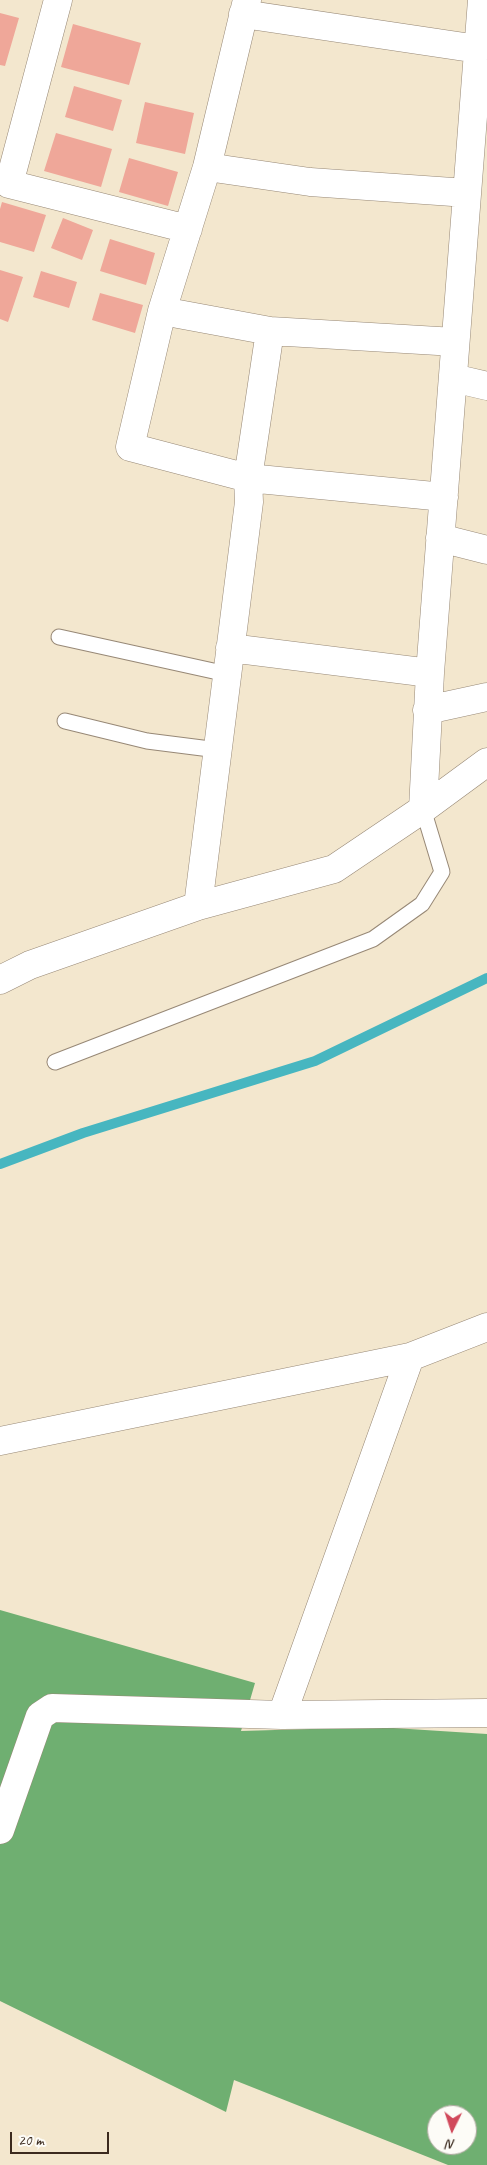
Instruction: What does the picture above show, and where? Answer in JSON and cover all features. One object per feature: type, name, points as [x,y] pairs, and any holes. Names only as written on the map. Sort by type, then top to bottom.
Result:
[{"type":"street","points":[[58,0],[9,184],[188,229]]},
{"type":"street","points":[[423,809],[427,710],[455,342],[475,237],[467,193],[481,84],[478,49],[482,0]]},
{"type":"street","points":[[444,497],[248,478],[130,446],[162,310],[207,167],[245,7],[478,49]]},
{"type":"street","points":[[207,167],[310,182],[467,193]]},
{"type":"street","points":[[162,310],[270,331],[455,342]]},
{"type":"street","points":[[198,906],[249,502],[248,478],[270,331]]},
{"type":"street","points":[[453,378],[487,386]]},
{"type":"street","points":[[440,538],[487,550]]},
{"type":"street","points":[[229,661],[430,673]]},
{"type":"street","points":[[427,710],[487,697]]},
{"type":"street","points":[[0,980],[30,965],[198,906],[334,869],[423,809],[487,762]]},
{"type":"street","points":[[0,1441],[410,1357],[487,1327]]},
{"type":"street","points":[[282,1714],[410,1357]]},
{"type":"street","points":[[0,1830],[40,1716],[52,1708],[282,1714],[487,1713]]},
{"type":"lane","points":[[59,637],[229,661]]},
{"type":"lane","points":[[65,722],[147,742],[218,750]]},
{"type":"lane","points":[[55,1062],[373,939],[422,904],[442,872],[423,809]]},
{"type":"green space","points":[[0,1610],[255,1683],[241,1731],[378,1727],[487,1734],[487,2165],[448,2165],[234,2080],[226,2112],[0,2001]]},
{"type":"building","points":[[0,13],[19,18],[5,66],[0,65]]},
{"type":"building","points":[[73,24],[141,43],[129,85],[61,67]]},
{"type":"building","points":[[74,86],[122,100],[113,131],[65,117]]},
{"type":"building","points":[[145,102],[194,113],[185,154],[136,143]]},
{"type":"building","points":[[56,133],[112,149],[101,187],[44,171]]},
{"type":"building","points":[[129,158],[178,172],[168,206],[119,192]]},
{"type":"building","points":[[2,202],[46,215],[34,252],[0,242],[0,209]]},
{"type":"building","points":[[63,218],[93,230],[82,260],[51,248]]},
{"type":"building","points":[[110,239],[155,253],[146,285],[100,271]]},
{"type":"building","points":[[0,270],[23,277],[8,322],[0,319]]},
{"type":"building","points":[[41,271],[77,282],[69,308],[33,297]]},
{"type":"building","points":[[100,293],[143,305],[135,333],[92,320]]},
{"type":"waterway","points":[[0,1164],[83,1133],[315,1061],[487,978]]}]
